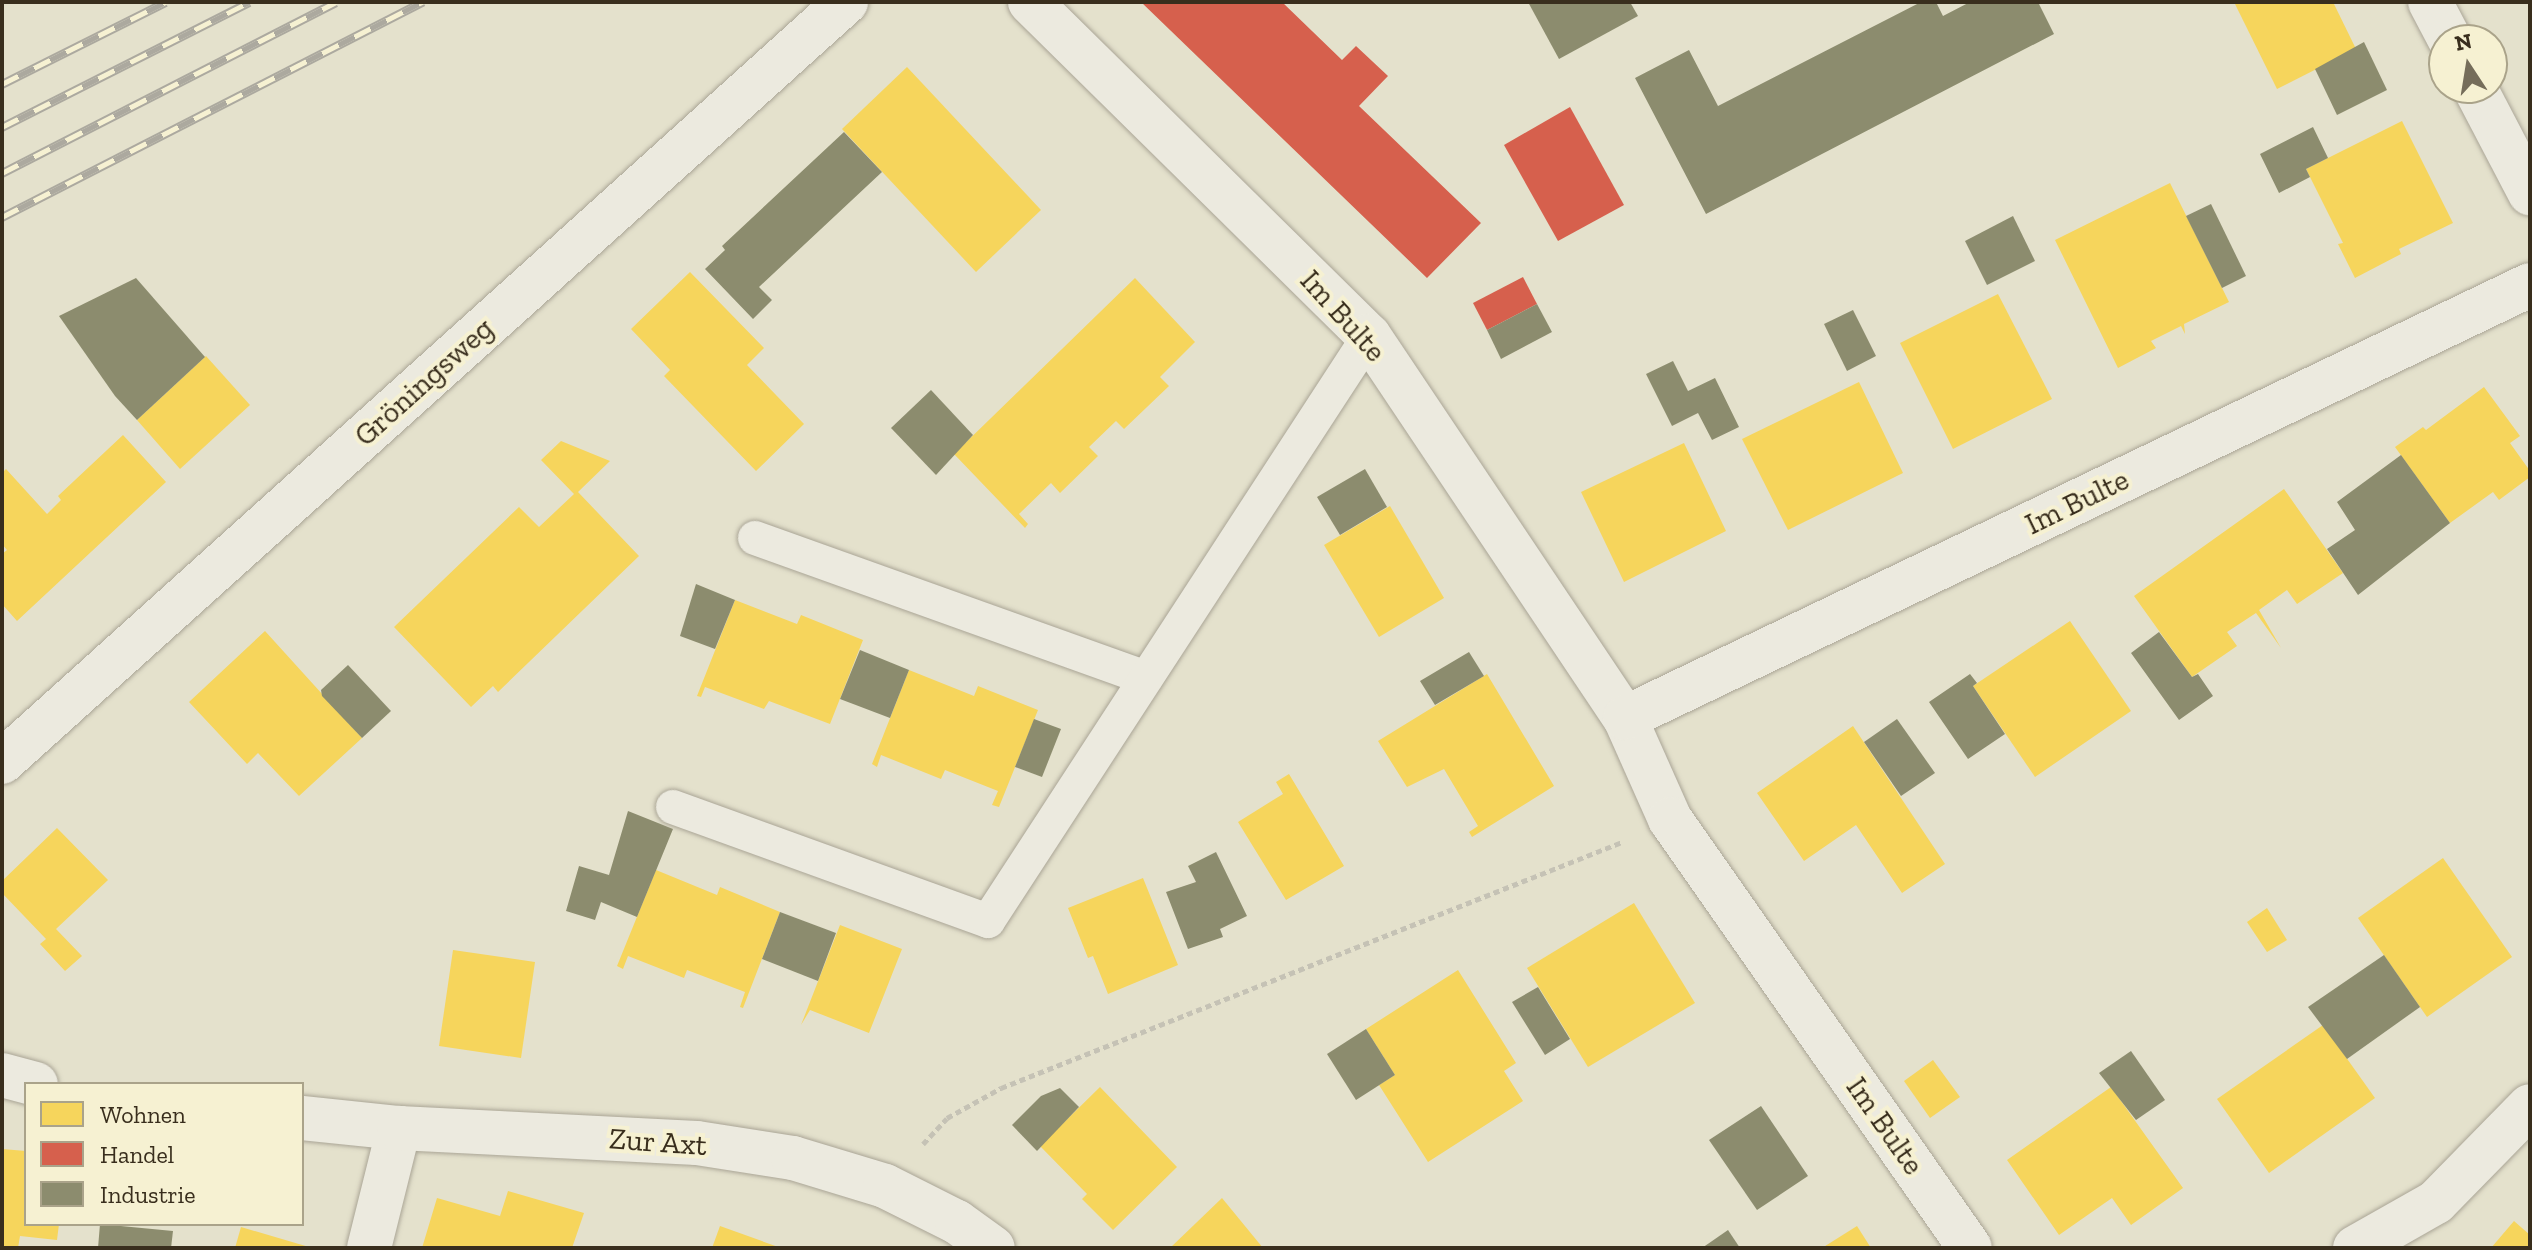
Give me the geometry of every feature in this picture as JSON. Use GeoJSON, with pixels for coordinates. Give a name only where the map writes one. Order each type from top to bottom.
{"type":"FeatureCollection","features":[{"type":"Feature","properties":{"kind":"street","name":"Gröningsweg"},"geometry":{"type":"LineString","coordinates":[[2,762],[846,2]]}},
{"type":"Feature","properties":{"kind":"street","name":"Im Bulte"},"geometry":{"type":"LineString","coordinates":[[1030,2],[1369,336],[1625,718],[1670,819],[1970,1248]]}},
{"type":"Feature","properties":{"kind":"street"},"geometry":{"type":"LineString","coordinates":[[2430,2],[2442,24]]}},
{"type":"Feature","properties":{"kind":"street"},"geometry":{"type":"LineString","coordinates":[[2483,104],[2530,193]]}},
{"type":"Feature","properties":{"kind":"street","name":"Im Bulte"},"geometry":{"type":"LineString","coordinates":[[1625,718],[2530,285]]}},
{"type":"Feature","properties":{"kind":"street"},"geometry":{"type":"LineString","coordinates":[[2,1075],[28,1082]]}},
{"type":"Feature","properties":{"kind":"street"},"geometry":{"type":"LineString","coordinates":[[2355,1248],[2436,1202],[2530,1106]]}},
{"type":"Feature","properties":{"kind":"street","name":"Zur Axt"},"geometry":{"type":"LineString","coordinates":[[304,1118],[399,1128],[697,1143],[793,1158],[885,1186],[957,1222],[993,1248]]}},
{"type":"Feature","properties":{"kind":"street"},"geometry":{"type":"LineString","coordinates":[[369,1248],[399,1128]]}},
{"type":"Feature","properties":{"kind":"lane"},"geometry":{"type":"LineString","coordinates":[[673,807],[988,921],[1369,336]]}},
{"type":"Feature","properties":{"kind":"lane"},"geometry":{"type":"LineString","coordinates":[[755,538],[1146,678]]}},
{"type":"Feature","properties":{"kind":"path"},"geometry":{"type":"LineString","coordinates":[[885,1186],[947,1118],[1001,1088],[1608,849],[1670,819]]}},
{"type":"Feature","properties":{"kind":"building: Wohnen"},"geometry":{"type":"Polygon","coordinates":[[[2234,2],[2333,2],[2356,49],[2277,89],[2234,2]]]}},
{"type":"Feature","properties":{"kind":"building: Wohnen"},"geometry":{"type":"Polygon","coordinates":[[[907,67],[1041,210],[976,272],[842,129],[907,67]]]}},
{"type":"Feature","properties":{"kind":"building: Wohnen"},"geometry":{"type":"Polygon","coordinates":[[[2402,121],[2453,223],[2399,249],[2401,254],[2355,278],[2338,244],[2343,243],[2306,169],[2402,121]]]}},
{"type":"Feature","properties":{"kind":"building: Wohnen"},"geometry":{"type":"Polygon","coordinates":[[[2170,183],[2229,302],[2184,324],[2185,334],[2181,326],[2151,341],[2156,348],[2118,368],[2055,240],[2170,183]]]}},
{"type":"Feature","properties":{"kind":"building: Wohnen"},"geometry":{"type":"Polygon","coordinates":[[[690,272],[764,348],[747,365],[804,424],[756,471],[664,376],[670,370],[631,329],[690,272]]]}},
{"type":"Feature","properties":{"kind":"building: Wohnen"},"geometry":{"type":"Polygon","coordinates":[[[1135,278],[1195,342],[1160,377],[1169,386],[1124,429],[1116,421],[1089,447],[1098,456],[1060,493],[1051,483],[1019,514],[1028,524],[1025,528],[954,454],[1135,278]]]}},
{"type":"Feature","properties":{"kind":"building: Wohnen"},"geometry":{"type":"Polygon","coordinates":[[[1998,294],[2052,399],[1953,449],[1900,343],[1998,294]]]}},
{"type":"Feature","properties":{"kind":"building: Wohnen"},"geometry":{"type":"Polygon","coordinates":[[[206,356],[250,405],[180,469],[137,420],[206,356]]]}},
{"type":"Feature","properties":{"kind":"building: Wohnen"},"geometry":{"type":"Polygon","coordinates":[[[1859,382],[1903,473],[1788,530],[1742,439],[1859,382]]]}},
{"type":"Feature","properties":{"kind":"building: Wohnen"},"geometry":{"type":"Polygon","coordinates":[[[2484,387],[2520,436],[2510,443],[2530,471],[2530,477],[2499,500],[2493,492],[2450,523],[2395,447],[2423,427],[2426,430],[2484,387]]]}},
{"type":"Feature","properties":{"kind":"building: Wohnen"},"geometry":{"type":"Polygon","coordinates":[[[123,435],[166,482],[17,621],[2,604],[2,554],[7,550],[2,544],[2,473],[6,469],[47,514],[61,500],[58,496],[123,435]]]}},
{"type":"Feature","properties":{"kind":"building: Wohnen"},"geometry":{"type":"Polygon","coordinates":[[[561,441],[610,461],[578,492],[639,556],[498,692],[493,686],[471,707],[394,627],[519,507],[539,527],[574,494],[541,460],[561,441]]]}},
{"type":"Feature","properties":{"kind":"building: Wohnen"},"geometry":{"type":"Polygon","coordinates":[[[1684,443],[1726,531],[1624,582],[1581,492],[1684,443]]]}},
{"type":"Feature","properties":{"kind":"building: Wohnen"},"geometry":{"type":"Polygon","coordinates":[[[2284,489],[2343,573],[2297,604],[2287,590],[2259,610],[2281,648],[2256,613],[2227,632],[2237,646],[2192,677],[2134,596],[2284,489]]]}},
{"type":"Feature","properties":{"kind":"building: Wohnen"},"geometry":{"type":"Polygon","coordinates":[[[1390,506],[1444,598],[1379,637],[1324,545],[1390,506]]]}},
{"type":"Feature","properties":{"kind":"building: Wohnen"},"geometry":{"type":"Polygon","coordinates":[[[735,600],[797,624],[801,615],[863,640],[830,724],[769,701],[764,709],[705,687],[701,697],[697,696],[735,600]]]}},
{"type":"Feature","properties":{"kind":"building: Wohnen"},"geometry":{"type":"Polygon","coordinates":[[[2070,621],[2131,711],[2035,777],[1973,686],[2070,621]]]}},
{"type":"Feature","properties":{"kind":"building: Wohnen"},"geometry":{"type":"Polygon","coordinates":[[[265,631],[362,738],[299,796],[258,753],[247,764],[189,702],[265,631]]]}},
{"type":"Feature","properties":{"kind":"building: Wohnen"},"geometry":{"type":"Polygon","coordinates":[[[909,670],[974,696],[978,686],[1038,710],[999,807],[992,805],[998,791],[945,770],[941,779],[881,755],[877,767],[872,764],[909,670]]]}},
{"type":"Feature","properties":{"kind":"building: Wohnen"},"geometry":{"type":"Polygon","coordinates":[[[1487,674],[1554,786],[1472,837],[1469,832],[1478,826],[1444,769],[1407,787],[1378,741],[1487,674]]]}},
{"type":"Feature","properties":{"kind":"building: Wohnen"},"geometry":{"type":"Polygon","coordinates":[[[1853,726],[1945,864],[1902,893],[1856,825],[1804,861],[1757,793],[1853,726]]]}},
{"type":"Feature","properties":{"kind":"building: Wohnen"},"geometry":{"type":"Polygon","coordinates":[[[1289,774],[1344,866],[1286,900],[1238,822],[1283,794],[1276,782],[1289,774]]]}},
{"type":"Feature","properties":{"kind":"building: Wohnen"},"geometry":{"type":"Polygon","coordinates":[[[57,828],[108,880],[56,929],[82,956],[65,971],[40,944],[46,939],[2,893],[2,881],[57,828]]]}},
{"type":"Feature","properties":{"kind":"building: Wohnen"},"geometry":{"type":"Polygon","coordinates":[[[2443,858],[2512,957],[2427,1017],[2358,918],[2443,858]]]}},
{"type":"Feature","properties":{"kind":"building: Wohnen"},"geometry":{"type":"Polygon","coordinates":[[[656,870],[717,895],[720,887],[780,912],[743,1008],[740,1007],[745,992],[687,970],[684,978],[628,956],[623,969],[617,966],[656,870]]]}},
{"type":"Feature","properties":{"kind":"building: Wohnen"},"geometry":{"type":"Polygon","coordinates":[[[1143,878],[1178,965],[1108,994],[1093,956],[1088,958],[1068,908],[1143,878]]]}},
{"type":"Feature","properties":{"kind":"building: Wohnen"},"geometry":{"type":"Polygon","coordinates":[[[1634,903],[1695,1003],[1588,1067],[1527,968],[1634,903]]]}},
{"type":"Feature","properties":{"kind":"building: Wohnen"},"geometry":{"type":"Polygon","coordinates":[[[2267,908],[2287,940],[2267,952],[2247,922],[2267,908]]]}},
{"type":"Feature","properties":{"kind":"building: Wohnen"},"geometry":{"type":"Polygon","coordinates":[[[840,925],[902,949],[869,1033],[810,1010],[801,1025],[840,925]]]}},
{"type":"Feature","properties":{"kind":"building: Wohnen"},"geometry":{"type":"Polygon","coordinates":[[[453,950],[535,962],[521,1058],[439,1046],[453,950]]]}},
{"type":"Feature","properties":{"kind":"building: Wohnen"},"geometry":{"type":"Polygon","coordinates":[[[1458,970],[1516,1063],[1504,1071],[1523,1101],[1428,1162],[1379,1085],[1395,1075],[1366,1029],[1458,970]]]}},
{"type":"Feature","properties":{"kind":"building: Wohnen"},"geometry":{"type":"Polygon","coordinates":[[[2323,1025],[2375,1098],[2269,1173],[2217,1099],[2323,1025]]]}},
{"type":"Feature","properties":{"kind":"building: Wohnen"},"geometry":{"type":"Polygon","coordinates":[[[1933,1060],[1960,1097],[1930,1118],[1904,1081],[1933,1060]]]}},
{"type":"Feature","properties":{"kind":"building: Wohnen"},"geometry":{"type":"Polygon","coordinates":[[[1100,1087],[1177,1167],[1113,1230],[1082,1199],[1087,1194],[1040,1146],[1100,1087]]]}},
{"type":"Feature","properties":{"kind":"building: Wohnen"},"geometry":{"type":"Polygon","coordinates":[[[2111,1087],[2183,1188],[2131,1225],[2112,1198],[2059,1235],[2007,1160],[2111,1087]]]}},
{"type":"Feature","properties":{"kind":"building: Wohnen"},"geometry":{"type":"Polygon","coordinates":[[[2,1149],[24,1151],[24,1226],[59,1226],[57,1240],[20,1236],[18,1248],[2,1248],[2,1149]]]}},
{"type":"Feature","properties":{"kind":"building: Wohnen"},"geometry":{"type":"Polygon","coordinates":[[[508,1191],[584,1213],[572,1248],[422,1248],[437,1198],[500,1216],[508,1191]]]}},
{"type":"Feature","properties":{"kind":"building: Wohnen"},"geometry":{"type":"Polygon","coordinates":[[[1222,1198],[1263,1248],[1170,1248],[1222,1198]]]}},
{"type":"Feature","properties":{"kind":"building: Wohnen"},"geometry":{"type":"Polygon","coordinates":[[[2514,1221],[2530,1235],[2530,1248],[2491,1248],[2514,1221]]]}},
{"type":"Feature","properties":{"kind":"building: Wohnen"},"geometry":{"type":"Polygon","coordinates":[[[720,1226],[781,1248],[712,1248],[720,1226]]]}},
{"type":"Feature","properties":{"kind":"building: Wohnen"},"geometry":{"type":"Polygon","coordinates":[[[1857,1226],[1871,1248],[1822,1248],[1857,1226]]]}},
{"type":"Feature","properties":{"kind":"building: Wohnen"},"geometry":{"type":"Polygon","coordinates":[[[241,1227],[309,1247],[309,1248],[235,1248],[241,1227]]]}},
{"type":"Feature","properties":{"kind":"building: Handel"},"geometry":{"type":"Polygon","coordinates":[[[1141,2],[1282,2],[1342,60],[1356,46],[1388,76],[1359,106],[1481,223],[1427,278],[1141,2]]]}},
{"type":"Feature","properties":{"kind":"building: Handel"},"geometry":{"type":"Polygon","coordinates":[[[1570,107],[1624,205],[1558,241],[1504,145],[1570,107]]]}},
{"type":"Feature","properties":{"kind":"building: Handel"},"geometry":{"type":"Polygon","coordinates":[[[1523,277],[1537,304],[1487,330],[1473,303],[1523,277]]]}},
{"type":"Feature","properties":{"kind":"building: Industrie"},"geometry":{"type":"Polygon","coordinates":[[[1528,2],[1630,2],[1638,16],[1559,59],[1528,2]]]}},
{"type":"Feature","properties":{"kind":"building: Industrie"},"geometry":{"type":"Polygon","coordinates":[[[1921,2],[1936,2],[1943,16],[1970,2],[2038,2],[2054,34],[1706,214],[1635,78],[1689,50],[1718,106],[1921,2]]]}},
{"type":"Feature","properties":{"kind":"building: Industrie"},"geometry":{"type":"Polygon","coordinates":[[[2364,42],[2387,90],[2337,115],[2315,69],[2364,42]]]}},
{"type":"Feature","properties":{"kind":"building: Industrie"},"geometry":{"type":"Polygon","coordinates":[[[2313,127],[2328,158],[2306,169],[2310,177],[2279,193],[2260,154],[2313,127]]]}},
{"type":"Feature","properties":{"kind":"building: Industrie"},"geometry":{"type":"Polygon","coordinates":[[[844,132],[882,172],[759,287],[772,300],[753,319],[705,269],[725,250],[722,246],[844,132]]]}},
{"type":"Feature","properties":{"kind":"building: Industrie"},"geometry":{"type":"Polygon","coordinates":[[[2211,204],[2246,276],[2222,288],[2186,216],[2211,204]]]}},
{"type":"Feature","properties":{"kind":"building: Industrie"},"geometry":{"type":"Polygon","coordinates":[[[2013,216],[2035,261],[1987,285],[1965,241],[2013,216]]]}},
{"type":"Feature","properties":{"kind":"building: Industrie"},"geometry":{"type":"Polygon","coordinates":[[[136,278],[205,357],[137,420],[115,396],[59,316],[136,278]]]}},
{"type":"Feature","properties":{"kind":"building: Industrie"},"geometry":{"type":"Polygon","coordinates":[[[1537,304],[1552,332],[1501,359],[1487,330],[1537,304]]]}},
{"type":"Feature","properties":{"kind":"building: Industrie"},"geometry":{"type":"Polygon","coordinates":[[[1853,310],[1876,356],[1847,371],[1824,324],[1853,310]]]}},
{"type":"Feature","properties":{"kind":"building: Industrie"},"geometry":{"type":"Polygon","coordinates":[[[1673,361],[1688,391],[1715,378],[1739,427],[1712,440],[1698,413],[1672,426],[1646,374],[1673,361]]]}},
{"type":"Feature","properties":{"kind":"building: Industrie"},"geometry":{"type":"Polygon","coordinates":[[[931,390],[973,435],[936,475],[891,428],[931,390]]]}},
{"type":"Feature","properties":{"kind":"building: Industrie"},"geometry":{"type":"Polygon","coordinates":[[[2401,455],[2450,523],[2358,595],[2327,549],[2355,530],[2337,502],[2401,455]]]}},
{"type":"Feature","properties":{"kind":"building: Industrie"},"geometry":{"type":"Polygon","coordinates":[[[1365,469],[1387,507],[1340,535],[1317,497],[1365,469]]]}},
{"type":"Feature","properties":{"kind":"building: Industrie"},"geometry":{"type":"Polygon","coordinates":[[[696,584],[735,600],[715,649],[680,636],[696,584]]]}},
{"type":"Feature","properties":{"kind":"building: Industrie"},"geometry":{"type":"Polygon","coordinates":[[[2159,632],[2192,677],[2198,674],[2213,696],[2179,720],[2131,653],[2159,632]]]}},
{"type":"Feature","properties":{"kind":"building: Industrie"},"geometry":{"type":"Polygon","coordinates":[[[860,650],[909,670],[890,718],[840,699],[860,650]]]}},
{"type":"Feature","properties":{"kind":"building: Industrie"},"geometry":{"type":"Polygon","coordinates":[[[1469,652],[1484,676],[1435,705],[1420,681],[1469,652]]]}},
{"type":"Feature","properties":{"kind":"building: Industrie"},"geometry":{"type":"Polygon","coordinates":[[[348,665],[391,711],[362,738],[322,696],[321,690],[348,665]]]}},
{"type":"Feature","properties":{"kind":"building: Industrie"},"geometry":{"type":"Polygon","coordinates":[[[1970,674],[1977,683],[1973,686],[2005,734],[1968,759],[1929,702],[1970,674]]]}},
{"type":"Feature","properties":{"kind":"building: Industrie"},"geometry":{"type":"Polygon","coordinates":[[[1034,719],[1061,729],[1042,777],[1015,767],[1034,719]]]}},
{"type":"Feature","properties":{"kind":"building: Industrie"},"geometry":{"type":"Polygon","coordinates":[[[1897,719],[1935,773],[1901,796],[1864,742],[1897,719]]]}},
{"type":"Feature","properties":{"kind":"building: Industrie"},"geometry":{"type":"Polygon","coordinates":[[[628,811],[673,829],[637,917],[601,902],[595,920],[566,911],[579,866],[609,875],[628,811]]]}},
{"type":"Feature","properties":{"kind":"building: Industrie"},"geometry":{"type":"Polygon","coordinates":[[[1216,852],[1247,916],[1220,929],[1223,937],[1188,949],[1166,892],[1196,882],[1188,866],[1216,852]]]}},
{"type":"Feature","properties":{"kind":"building: Industrie"},"geometry":{"type":"Polygon","coordinates":[[[780,912],[836,933],[818,981],[762,959],[780,912]]]}},
{"type":"Feature","properties":{"kind":"building: Industrie"},"geometry":{"type":"Polygon","coordinates":[[[2384,955],[2420,1007],[2347,1059],[2308,1007],[2384,955]]]}},
{"type":"Feature","properties":{"kind":"building: Industrie"},"geometry":{"type":"Polygon","coordinates":[[[1538,987],[1570,1039],[1545,1055],[1512,1002],[1538,987]]]}},
{"type":"Feature","properties":{"kind":"building: Industrie"},"geometry":{"type":"Polygon","coordinates":[[[1366,1029],[1395,1075],[1356,1100],[1327,1054],[1366,1029]]]}},
{"type":"Feature","properties":{"kind":"building: Industrie"},"geometry":{"type":"Polygon","coordinates":[[[2131,1051],[2165,1100],[2136,1120],[2099,1073],[2131,1051]]]}},
{"type":"Feature","properties":{"kind":"building: Industrie"},"geometry":{"type":"Polygon","coordinates":[[[1060,1088],[1079,1107],[1037,1151],[1012,1125],[1041,1096],[1060,1088]]]}},
{"type":"Feature","properties":{"kind":"building: Industrie"},"geometry":{"type":"Polygon","coordinates":[[[1761,1106],[1808,1176],[1757,1210],[1709,1140],[1761,1106]]]}},
{"type":"Feature","properties":{"kind":"building: Industrie"},"geometry":{"type":"Polygon","coordinates":[[[100,1226],[173,1231],[171,1248],[98,1248],[100,1226]]]}},
{"type":"Feature","properties":{"kind":"building: Industrie"},"geometry":{"type":"Polygon","coordinates":[[[1728,1230],[1740,1248],[1702,1248],[1728,1230]]]}},
{"type":"Feature","properties":{"kind":"railway"},"geometry":{"type":"LineString","coordinates":[[2,84],[166,2]]}},
{"type":"Feature","properties":{"kind":"railway"},"geometry":{"type":"LineString","coordinates":[[2,127],[249,2]]}},
{"type":"Feature","properties":{"kind":"railway"},"geometry":{"type":"LineString","coordinates":[[2,173],[336,2]]}},
{"type":"Feature","properties":{"kind":"railway"},"geometry":{"type":"LineString","coordinates":[[2,217],[423,2]]}}]}
